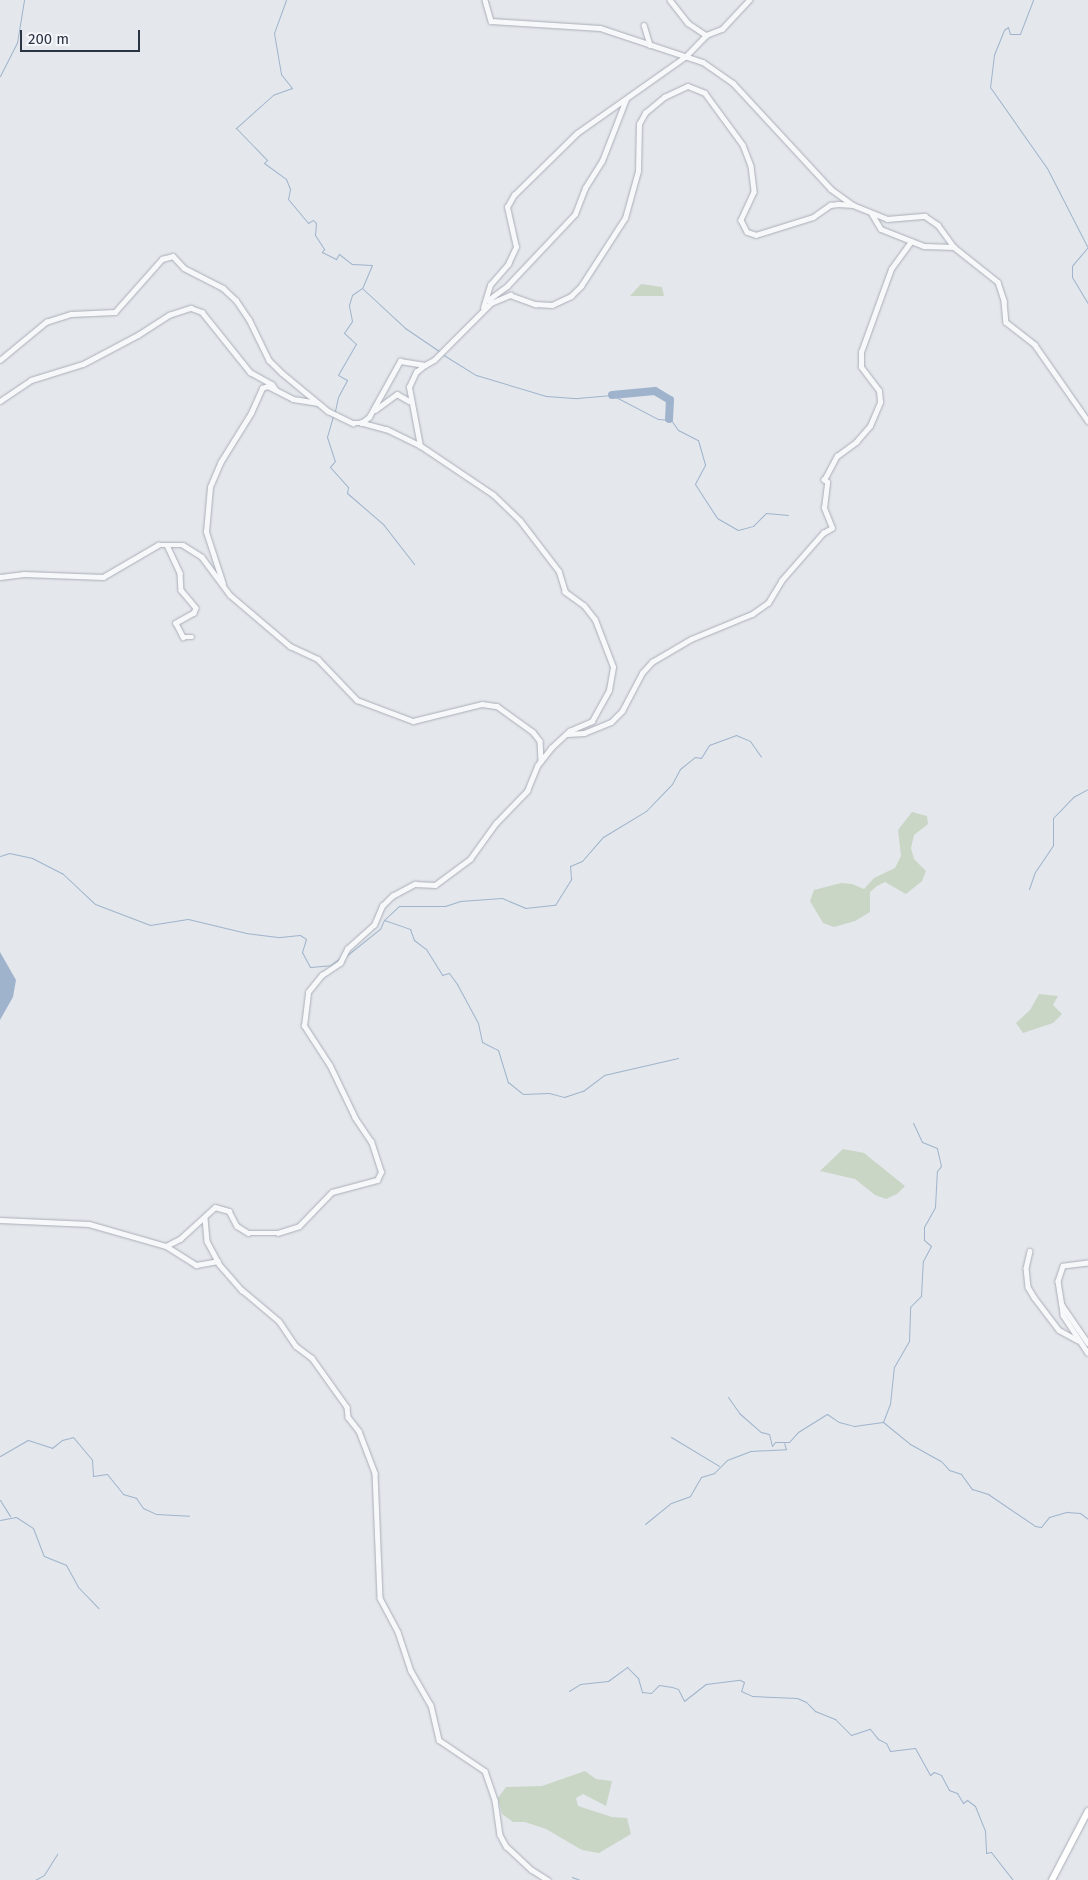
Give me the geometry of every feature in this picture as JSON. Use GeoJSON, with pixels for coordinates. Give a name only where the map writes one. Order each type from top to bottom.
{"type":"FeatureCollection","features":[{"type":"Feature","properties":{"kind":"street"},"geometry":{"type":"LineString","coordinates":[[486,0],[491,21],[600,28],[686,56],[709,66],[733,83],[831,189],[853,205],[886,219],[925,216],[938,225],[954,247],[998,282],[1004,301],[1006,322],[1035,345],[1088,421]]}},
{"type":"Feature","properties":{"kind":"street"},"geometry":{"type":"LineString","coordinates":[[670,0],[688,23],[706,36]]}},
{"type":"Feature","properties":{"kind":"street"},"geometry":{"type":"LineString","coordinates":[[488,300],[490,285],[508,264],[516,248],[508,202],[577,133],[686,56],[706,36],[722,29],[749,0]]}},
{"type":"Feature","properties":{"kind":"street"},"geometry":{"type":"LineString","coordinates":[[644,25],[650,45]]}},
{"type":"Feature","properties":{"kind":"street"},"geometry":{"type":"LineString","coordinates":[[482,309],[510,295],[535,304],[552,305],[571,296],[581,286],[625,218],[638,171],[639,124],[645,113],[678,88],[688,86],[705,93],[743,145],[751,166],[754,192],[740,220],[747,232],[756,234],[813,217],[830,205],[853,205]]}},
{"type":"Feature","properties":{"kind":"street"},"geometry":{"type":"LineString","coordinates":[[420,446],[410,402],[411,380],[425,365],[434,360],[482,309],[488,300],[507,286],[576,214],[585,188],[609,145],[627,98]]}},
{"type":"Feature","properties":{"kind":"street"},"geometry":{"type":"LineString","coordinates":[[872,214],[881,229],[924,246],[954,247]]}},
{"type":"Feature","properties":{"kind":"street"},"geometry":{"type":"LineString","coordinates":[[566,734],[584,733],[611,722],[622,711],[642,673],[652,662],[691,639],[752,614],[768,603],[781,581],[823,533],[832,528],[833,523],[824,508],[827,482],[824,480],[837,456],[856,442],[870,426],[880,402],[879,391],[862,367],[861,352],[891,269],[911,241]]}},
{"type":"Feature","properties":{"kind":"street"},"geometry":{"type":"LineString","coordinates":[[0,360],[46,322],[71,314],[115,312],[162,259],[173,256],[184,268],[223,288],[236,300],[249,319],[268,360],[318,403],[353,422],[361,422],[387,430],[420,446],[493,495],[520,521],[549,560],[562,578],[564,592],[576,600],[594,620],[613,674],[596,716],[566,734],[541,761],[527,791],[502,815],[470,859],[435,885],[415,884],[392,896],[382,906],[374,925],[347,949],[340,964],[322,975],[308,992],[304,1026],[330,1066],[355,1118],[371,1142],[380,1164],[379,1178],[358,1188],[332,1192],[299,1226],[278,1233],[256,1235],[242,1230],[224,1208],[215,1207],[204,1218],[166,1246]]}},
{"type":"Feature","properties":{"kind":"street"},"geometry":{"type":"LineString","coordinates":[[0,401],[31,380],[83,364],[138,335],[169,315],[191,308],[208,319],[250,372],[272,384],[276,390]]}},
{"type":"Feature","properties":{"kind":"street"},"geometry":{"type":"LineString","coordinates":[[372,413],[400,361],[425,365]]}},
{"type":"Feature","properties":{"kind":"street"},"geometry":{"type":"LineString","coordinates":[[223,586],[206,532],[210,487],[220,463],[251,413],[258,393],[268,386],[293,399],[318,403]]}},
{"type":"Feature","properties":{"kind":"street"},"geometry":{"type":"LineString","coordinates":[[361,422],[397,394],[410,402]]}},
{"type":"Feature","properties":{"kind":"street"},"geometry":{"type":"LineString","coordinates":[[0,577],[24,574],[103,577],[150,549],[168,545],[192,548],[223,586],[290,646],[318,659],[357,700],[412,721],[482,704],[497,706],[533,732],[540,741],[541,761]]}},
{"type":"Feature","properties":{"kind":"street"},"geometry":{"type":"LineString","coordinates":[[168,545],[180,573],[181,590],[196,608],[194,612],[176,623],[183,637],[192,637]]}},
{"type":"Feature","properties":{"kind":"street"},"geometry":{"type":"LineString","coordinates":[[204,1218],[207,1241],[218,1261],[242,1290],[279,1321],[296,1346],[312,1358],[348,1407],[348,1417],[359,1431],[375,1473],[380,1598],[398,1632],[411,1671],[431,1704],[439,1740],[485,1771],[495,1800],[500,1835],[506,1846],[532,1870],[548,1880]]}},
{"type":"Feature","properties":{"kind":"street"},"geometry":{"type":"LineString","coordinates":[[0,1220],[89,1224],[166,1246],[196,1265],[218,1261]]}},
{"type":"Feature","properties":{"kind":"street"},"geometry":{"type":"LineString","coordinates":[[1030,1251],[1026,1268],[1028,1287],[1045,1316],[1066,1336],[1077,1340]]}},
{"type":"Feature","properties":{"kind":"street"},"geometry":{"type":"LineString","coordinates":[[1088,1263],[1060,1268],[1058,1281],[1063,1315],[1077,1340],[1088,1353]]}},
{"type":"Feature","properties":{"kind":"street"},"geometry":{"type":"LineString","coordinates":[[1062,1305],[1088,1343]]}},
{"type":"Feature","properties":{"kind":"street"},"geometry":{"type":"LineString","coordinates":[[1052,1880],[1088,1811]]}},
{"type":"Feature","properties":{"kind":"green space"},"geometry":{"type":"Polygon","coordinates":[[[641,284],[662,287],[664,296],[630,296],[641,284]]]}},
{"type":"Feature","properties":{"kind":"green space"},"geometry":{"type":"Polygon","coordinates":[[[912,812],[927,816],[928,824],[914,835],[911,848],[914,859],[926,871],[922,881],[906,894],[885,882],[870,892],[870,912],[855,921],[834,927],[823,923],[810,901],[814,890],[841,883],[852,884],[864,889],[874,878],[895,868],[901,856],[898,830],[912,812]]]}},
{"type":"Feature","properties":{"kind":"green space"},"geometry":{"type":"Polygon","coordinates":[[[1039,994],[1058,996],[1053,1005],[1062,1014],[1053,1023],[1023,1033],[1016,1023],[1030,1010],[1039,994]]]}},
{"type":"Feature","properties":{"kind":"green space"},"geometry":{"type":"Polygon","coordinates":[[[843,1149],[864,1153],[905,1186],[897,1194],[886,1199],[875,1195],[855,1179],[820,1171],[843,1149]]]}},
{"type":"Feature","properties":{"kind":"green space"},"geometry":{"type":"Polygon","coordinates":[[[585,1771],[596,1779],[612,1781],[606,1806],[583,1794],[576,1798],[578,1806],[612,1817],[627,1818],[631,1834],[599,1853],[582,1850],[546,1829],[525,1822],[513,1822],[502,1814],[498,1798],[506,1787],[542,1786],[585,1771]]]}},
{"type":"Feature","properties":{"kind":"water"},"geometry":{"type":"Polygon","coordinates":[[[0,952],[16,980],[13,997],[0,1020],[0,952]]]}},
{"type":"Feature","properties":{"kind":"waterway"},"geometry":{"type":"LineString","coordinates":[[0,76],[17,43],[24,0]]}},
{"type":"Feature","properties":{"kind":"waterway"},"geometry":{"type":"LineString","coordinates":[[286,0],[274,33],[281,74],[292,88],[273,95],[236,128],[267,160],[264,163],[286,179],[290,189],[288,199],[308,223],[313,220],[316,223],[315,235],[324,249],[322,252],[336,259],[339,254],[352,264],[372,265],[362,288],[405,328],[439,351]]}},
{"type":"Feature","properties":{"kind":"waterway"},"geometry":{"type":"LineString","coordinates":[[1033,0],[1020,34],[1010,34],[1008,27],[1004,30],[994,55],[990,87],[1047,168],[1088,248]]}},
{"type":"Feature","properties":{"kind":"waterway"},"geometry":{"type":"LineString","coordinates":[[1087,248],[1072,266],[1072,277],[1088,304]]}},
{"type":"Feature","properties":{"kind":"waterway"},"geometry":{"type":"LineString","coordinates":[[335,411],[338,397],[347,380],[338,375],[356,344],[344,333],[352,321],[349,305],[352,295],[362,288]]}},
{"type":"Feature","properties":{"kind":"waterway"},"geometry":{"type":"LineString","coordinates":[[442,354],[476,375],[546,396],[577,398],[612,395],[658,419],[671,420],[678,430],[698,440],[705,465],[695,484],[717,518],[738,530],[753,526],[766,513],[788,515]]}},
{"type":"Feature","properties":{"kind":"waterway"},"geometry":{"type":"LineString","coordinates":[[612,395],[655,391],[670,400],[669,419]]}},
{"type":"Feature","properties":{"kind":"waterway"},"geometry":{"type":"LineString","coordinates":[[333,416],[327,437],[335,461],[330,467],[348,487],[347,493],[383,524],[414,564]]}},
{"type":"Feature","properties":{"kind":"waterway"},"geometry":{"type":"LineString","coordinates":[[384,920],[399,906],[445,906],[460,901],[502,898],[525,908],[555,905],[571,879],[570,866],[582,861],[603,837],[646,811],[672,784],[680,769],[695,757],[701,758],[709,745],[736,735],[750,741],[761,757]]}},
{"type":"Feature","properties":{"kind":"waterway"},"geometry":{"type":"LineString","coordinates":[[1029,889],[1035,872],[1053,845],[1053,818],[1073,797],[1088,789]]}},
{"type":"Feature","properties":{"kind":"waterway"},"geometry":{"type":"LineString","coordinates":[[0,856],[9,853],[32,858],[62,873],[95,904],[150,925],[188,919],[246,933],[280,937],[300,935],[306,939],[302,952],[310,967],[331,965],[341,957]]}},
{"type":"Feature","properties":{"kind":"waterway"},"geometry":{"type":"LineString","coordinates":[[346,956],[380,929],[384,920],[410,929],[414,940],[426,949],[442,975],[449,973],[457,984],[478,1023],[482,1042],[498,1050],[508,1082],[523,1094],[549,1093],[564,1097],[583,1091],[604,1075],[678,1058]]}},
{"type":"Feature","properties":{"kind":"waterway"},"geometry":{"type":"LineString","coordinates":[[883,1422],[890,1404],[894,1367],[909,1341],[910,1307],[921,1296],[923,1261],[931,1246],[924,1240],[924,1227],[935,1207],[937,1171],[941,1166],[937,1148],[922,1142],[913,1123]]}},
{"type":"Feature","properties":{"kind":"waterway"},"geometry":{"type":"LineString","coordinates":[[728,1397],[739,1413],[761,1432],[769,1434],[772,1446],[775,1442],[789,1442],[798,1432],[827,1414],[839,1422],[854,1426],[883,1422],[910,1444],[941,1461],[949,1470],[961,1474],[972,1489],[988,1494],[1035,1526],[1041,1527],[1049,1517],[1067,1512],[1080,1513],[1088,1519]]}},
{"type":"Feature","properties":{"kind":"waterway"},"geometry":{"type":"LineString","coordinates":[[0,1456],[28,1440],[52,1448],[62,1440],[73,1437],[92,1460],[93,1476],[107,1474],[123,1494],[136,1498],[143,1508],[156,1514],[189,1516]]}},
{"type":"Feature","properties":{"kind":"waterway"},"geometry":{"type":"LineString","coordinates":[[671,1437],[719,1466]]}},
{"type":"Feature","properties":{"kind":"waterway"},"geometry":{"type":"LineString","coordinates":[[645,1524],[671,1503],[690,1496],[701,1477],[714,1473],[727,1460],[751,1451],[786,1449],[784,1443]]}},
{"type":"Feature","properties":{"kind":"waterway"},"geometry":{"type":"LineString","coordinates":[[0,1500],[10,1516]]}},
{"type":"Feature","properties":{"kind":"waterway"},"geometry":{"type":"LineString","coordinates":[[0,1520],[16,1517],[33,1528],[44,1556],[66,1565],[79,1588],[98,1608]]}},
{"type":"Feature","properties":{"kind":"waterway"},"geometry":{"type":"LineString","coordinates":[[569,1691],[580,1684],[608,1681],[627,1667],[638,1678],[642,1692],[651,1693],[659,1685],[672,1687],[678,1689],[684,1701],[706,1684],[740,1680],[744,1682],[741,1691],[752,1696],[797,1698],[806,1702],[815,1711],[835,1719],[851,1735],[870,1729],[878,1739],[886,1743],[890,1751],[915,1748],[930,1775],[934,1772],[941,1775],[949,1790],[957,1793],[963,1803],[967,1800],[975,1806],[985,1831],[986,1853],[991,1852],[1013,1880]]}},
{"type":"Feature","properties":{"kind":"waterway"},"geometry":{"type":"LineString","coordinates":[[35,1880],[44,1875],[57,1854]]}},
{"type":"Feature","properties":{"kind":"waterway"},"geometry":{"type":"LineString","coordinates":[[572,1877],[580,1880]]}}]}
